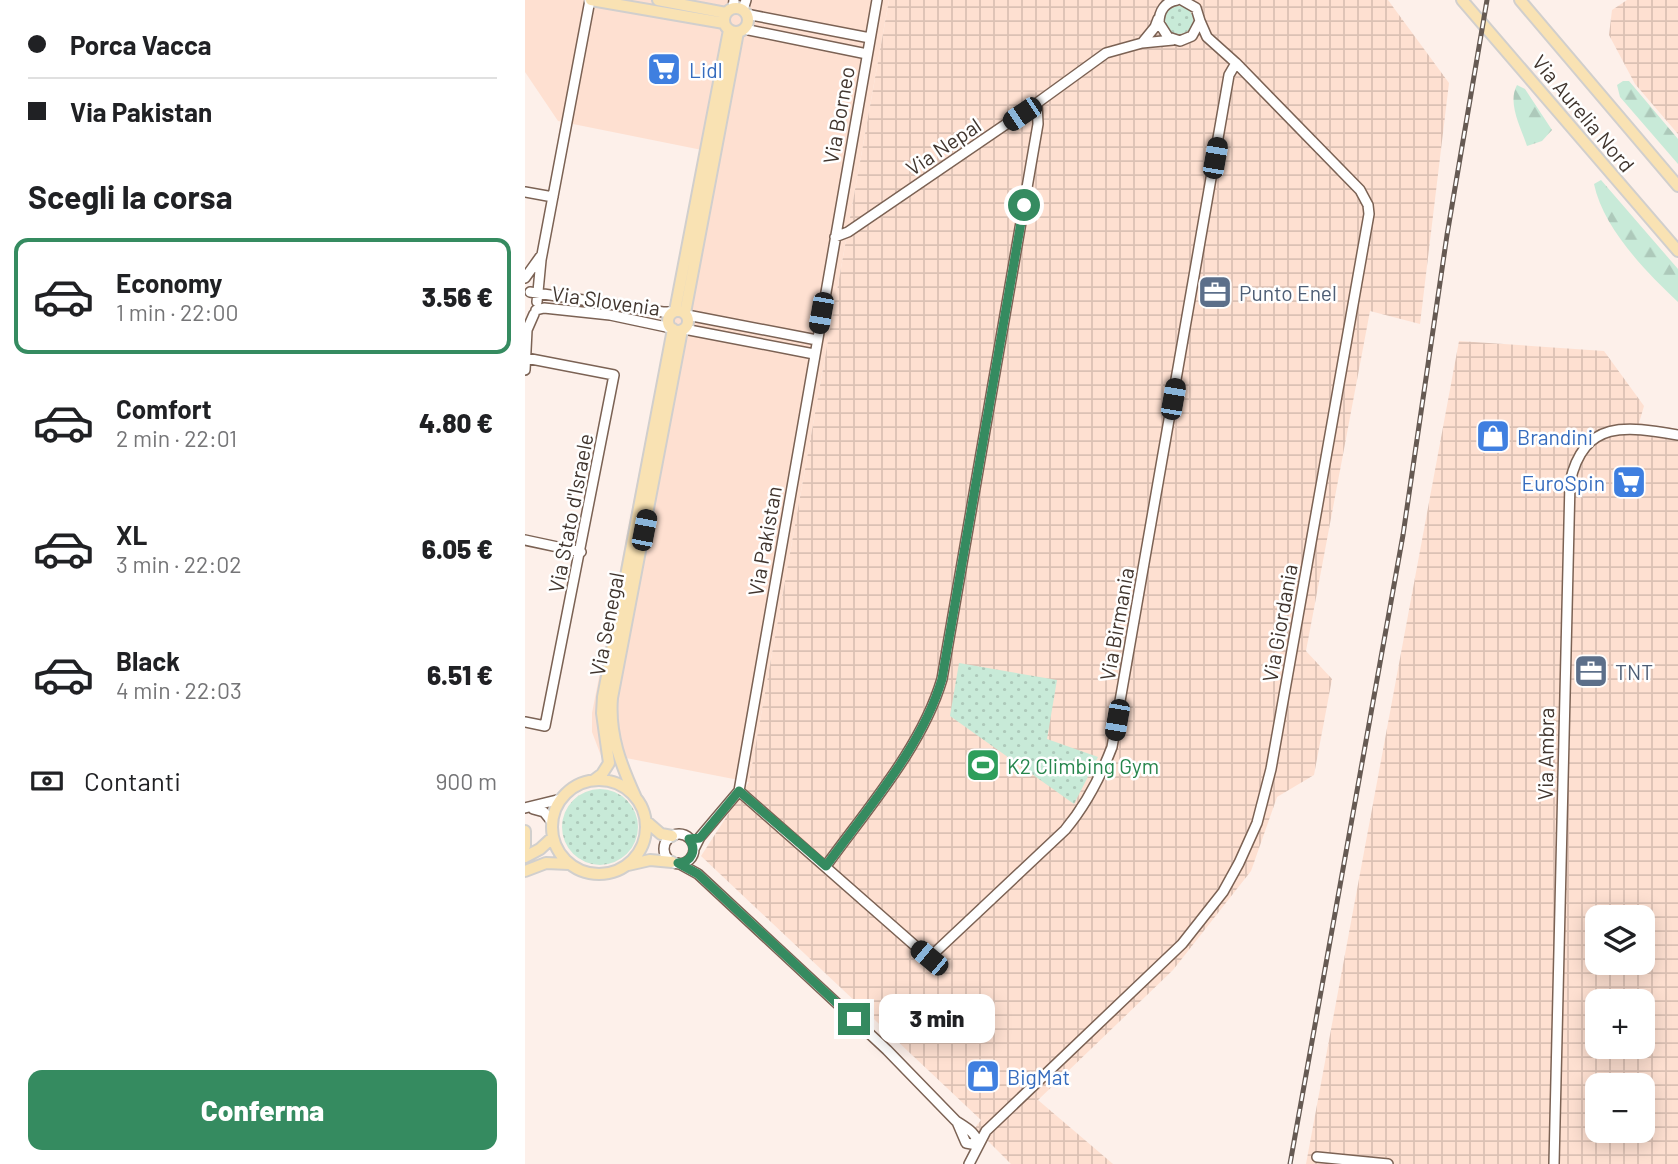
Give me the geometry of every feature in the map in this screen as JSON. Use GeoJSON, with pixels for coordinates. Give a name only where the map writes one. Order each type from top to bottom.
{"type":"FeatureCollection","features":[{"type":"Feature","properties":{"kind":"main road"},"geometry":{"type":"LineString","coordinates":[[590,0],[736,16]]}},
{"type":"Feature","properties":{"kind":"main road"},"geometry":{"type":"LineString","coordinates":[[658,0],[736,16]]}},
{"type":"Feature","properties":{"kind":"main road","name":"Via Aurelia Nord"},"geometry":{"type":"LineString","coordinates":[[1461,0],[1678,251]]}},
{"type":"Feature","properties":{"kind":"main road","name":"Via Aurelia Nord"},"geometry":{"type":"LineString","coordinates":[[1520,0],[1678,186]]}},
{"type":"Feature","properties":{"kind":"main road"},"geometry":{"type":"LineString","coordinates":[[680,313],[668,319],[677,329],[688,324],[680,313],[736,16]]}},
{"type":"Feature","properties":{"kind":"main road","name":"Via Senegal"},"geometry":{"type":"LineString","coordinates":[[594,780],[609,763],[602,713],[603,697],[677,329]]}},
{"type":"Feature","properties":{"kind":"main road","name":"Via Senegal"},"geometry":{"type":"LineString","coordinates":[[636,798],[615,747],[611,730],[612,698],[677,329]]}},
{"type":"Feature","properties":{"kind":"main road"},"geometry":{"type":"LineString","coordinates":[[628,865],[641,850],[647,831],[646,821],[636,798],[617,783],[594,780],[576,786],[561,799],[552,822],[553,837],[562,856],[570,864],[587,872],[603,874],[647,860],[675,863]]}},
{"type":"Feature","properties":{"kind":"main road"},"geometry":{"type":"LineString","coordinates":[[646,821],[661,834],[672,836]]}},
{"type":"Feature","properties":{"kind":"main road"},"geometry":{"type":"LineString","coordinates":[[525,831],[525,846]]}},
{"type":"Feature","properties":{"kind":"main road"},"geometry":{"type":"LineString","coordinates":[[525,857],[540,849],[553,837]]}},
{"type":"Feature","properties":{"kind":"main road"},"geometry":{"type":"LineString","coordinates":[[525,871],[546,863],[570,864]]}},
{"type":"Feature","properties":{"kind":"street"},"geometry":{"type":"LineString","coordinates":[[525,370],[525,340],[590,0]]}},
{"type":"Feature","properties":{"kind":"street","name":"Via Borneo"},"geometry":{"type":"LineString","coordinates":[[835,237],[877,0]]}},
{"type":"Feature","properties":{"kind":"street"},"geometry":{"type":"LineString","coordinates":[[1158,0],[1160,28],[1173,40]]}},
{"type":"Feature","properties":{"kind":"street"},"geometry":{"type":"LineString","coordinates":[[1142,43],[1155,27],[1167,4],[1176,0],[1196,4],[1200,21],[1196,32],[1187,39]]}},
{"type":"Feature","properties":{"kind":"street"},"geometry":{"type":"LineString","coordinates":[[736,16],[870,38]]}},
{"type":"Feature","properties":{"kind":"street"},"geometry":{"type":"LineString","coordinates":[[736,16],[867,54]]}},
{"type":"Feature","properties":{"kind":"street","name":"Via Giordania"},"geometry":{"type":"LineString","coordinates":[[969,1162],[986,1131],[1182,944],[1223,892],[1257,823],[1271,769],[1369,205],[1360,190],[1236,63],[1207,37],[1200,21]]}},
{"type":"Feature","properties":{"kind":"street"},"geometry":{"type":"LineString","coordinates":[[1187,39],[1214,44]]}},
{"type":"Feature","properties":{"kind":"street","name":"Via Nepal"},"geometry":{"type":"LineString","coordinates":[[835,237],[848,232],[1106,53],[1142,43],[1187,39]]}},
{"type":"Feature","properties":{"kind":"street","name":"Via Birmania"},"geometry":{"type":"LineString","coordinates":[[739,791],[929,958],[1065,830],[1081,811],[1112,747],[1229,75],[1236,63]]}},
{"type":"Feature","properties":{"kind":"street"},"geometry":{"type":"LineString","coordinates":[[826,866],[918,737],[935,705],[942,679],[1038,124],[1037,103]]}},
{"type":"Feature","properties":{"kind":"street"},"geometry":{"type":"LineString","coordinates":[[525,192],[553,197]]}},
{"type":"Feature","properties":{"kind":"street","name":"Via Pakistan"},"geometry":{"type":"LineString","coordinates":[[675,863],[687,861],[700,838],[739,791],[835,237]]}},
{"type":"Feature","properties":{"kind":"street"},"geometry":{"type":"LineString","coordinates":[[525,278],[543,252]]}},
{"type":"Feature","properties":{"kind":"street","name":"Via Slovenia"},"geometry":{"type":"LineString","coordinates":[[534,301],[680,313],[817,340]]}},
{"type":"Feature","properties":{"kind":"street","name":"Via Slovenia"},"geometry":{"type":"LineString","coordinates":[[534,301],[544,308],[610,315],[814,354]]}},
{"type":"Feature","properties":{"kind":"street","name":"Via Stato d'Israele"},"geometry":{"type":"LineString","coordinates":[[525,722],[545,726],[614,375],[526,358]]}},
{"type":"Feature","properties":{"kind":"street","name":"Via Ambra"},"geometry":{"type":"LineString","coordinates":[[1554,1164],[1570,482],[1573,467],[1581,451],[1593,439],[1603,434],[1637,429],[1678,435]]}},
{"type":"Feature","properties":{"kind":"street"},"geometry":{"type":"LineString","coordinates":[[525,540],[580,552]]}},
{"type":"Feature","properties":{"kind":"street"},"geometry":{"type":"LineString","coordinates":[[526,808],[561,799]]}},
{"type":"Feature","properties":{"kind":"street"},"geometry":{"type":"LineString","coordinates":[[526,808],[543,812],[552,822]]}},
{"type":"Feature","properties":{"kind":"street"},"geometry":{"type":"LineString","coordinates":[[700,838],[689,839],[681,834],[672,836],[664,851],[675,863],[698,874],[880,1044],[956,1121],[971,1131],[977,1139],[977,1145],[966,1143]]}},
{"type":"Feature","properties":{"kind":"street"},"geometry":{"type":"LineString","coordinates":[[689,839],[698,874]]}},
{"type":"Feature","properties":{"kind":"street"},"geometry":{"type":"LineString","coordinates":[[956,1121],[970,1150],[969,1162]]}},
{"type":"Feature","properties":{"kind":"street"},"geometry":{"type":"LineString","coordinates":[[971,1131],[986,1131]]}},
{"type":"Feature","properties":{"kind":"street"},"geometry":{"type":"LineString","coordinates":[[1317,1157],[1388,1164]]}},
{"type":"Feature","properties":{"kind":"shaded area"},"geometry":{"type":"Polygon","coordinates":[[[525,0],[889,0],[749,782],[626,758],[603,761],[592,732],[592,713],[702,150],[558,121],[525,72],[525,0]]]}},
{"type":"Feature","properties":{"kind":"shaded area"},"geometry":{"type":"Polygon","coordinates":[[[889,0],[1388,0],[1449,83],[1420,324],[1370,311],[1306,651],[1332,679],[1314,775],[1277,797],[1251,871],[1173,970],[1038,1100],[1113,1164],[1011,1164],[975,1128],[981,1120],[701,856],[749,782],[889,0]]]}},
{"type":"Feature","properties":{"kind":"shaded area"},"geometry":{"type":"Polygon","coordinates":[[[1627,0],[1678,0],[1678,134],[1635,84],[1609,35],[1612,10],[1627,0]]]}},
{"type":"Feature","properties":{"kind":"shaded area"},"geometry":{"type":"Polygon","coordinates":[[[1459,341],[1604,351],[1644,406],[1639,423],[1678,429],[1678,1164],[1306,1164],[1459,341]]]}},
{"type":"Feature","properties":{"kind":"green space"},"geometry":{"type":"Polygon","coordinates":[[[1179,6],[1189,10],[1193,20],[1189,30],[1179,34],[1169,30],[1165,20],[1169,10],[1179,6]]]}},
{"type":"Feature","properties":{"kind":"green space"},"geometry":{"type":"Polygon","coordinates":[[[1629,81],[1678,139],[1678,164],[1620,97],[1617,85],[1629,81]]]}},
{"type":"Feature","properties":{"kind":"green space"},"geometry":{"type":"Polygon","coordinates":[[[1517,85],[1525,89],[1552,130],[1542,141],[1527,146],[1514,107],[1517,85]]]}},
{"type":"Feature","properties":{"kind":"green space"},"geometry":{"type":"Polygon","coordinates":[[[1601,180],[1678,269],[1678,302],[1640,263],[1616,233],[1606,217],[1594,184],[1601,180]]]}},
{"type":"Feature","properties":{"kind":"green space"},"geometry":{"type":"Polygon","coordinates":[[[959,663],[1057,680],[1047,739],[1098,757],[1074,804],[950,716],[959,663]]]}},
{"type":"Feature","properties":{"kind":"green space"},"geometry":{"type":"Polygon","coordinates":[[[600,789],[614,792],[627,800],[635,813],[638,827],[635,841],[627,854],[614,862],[600,865],[586,862],[573,854],[565,841],[562,827],[565,813],[573,800],[586,792],[600,789]]]}},
{"type":"Feature","properties":{"kind":"railway"},"geometry":{"type":"LineString","coordinates":[[1290,1164],[1403,535],[1447,235],[1487,0]]}},
{"type":"Feature","properties":{"kind":"place","name":"Lidl"},"geometry":{"type":"Point","coordinates":[664,69]}},
{"type":"Feature","properties":{"kind":"place","name":"Punto Enel"},"geometry":{"type":"Point","coordinates":[1215,292]}},
{"type":"Feature","properties":{"kind":"place","name":"Brandini"},"geometry":{"type":"Point","coordinates":[1493,436]}},
{"type":"Feature","properties":{"kind":"place","name":"EuroSpin"},"geometry":{"type":"Point","coordinates":[1629,482]}},
{"type":"Feature","properties":{"kind":"place","name":"TNT"},"geometry":{"type":"Point","coordinates":[1591,671]}},
{"type":"Feature","properties":{"kind":"place","name":"K2 Climbing Gym"},"geometry":{"type":"Point","coordinates":[983,765]}},
{"type":"Feature","properties":{"kind":"place","name":"BigMat"},"geometry":{"type":"Point","coordinates":[983,1076]}},
{"type":"Feature","properties":{"kind":"route"},"geometry":{"type":"LineString","coordinates":[[854,1019],[698,874],[678,863],[691,858],[694,849],[689,839],[700,838],[739,791],[826,866],[918,737],[935,705],[942,679],[1024,205]]}}]}
